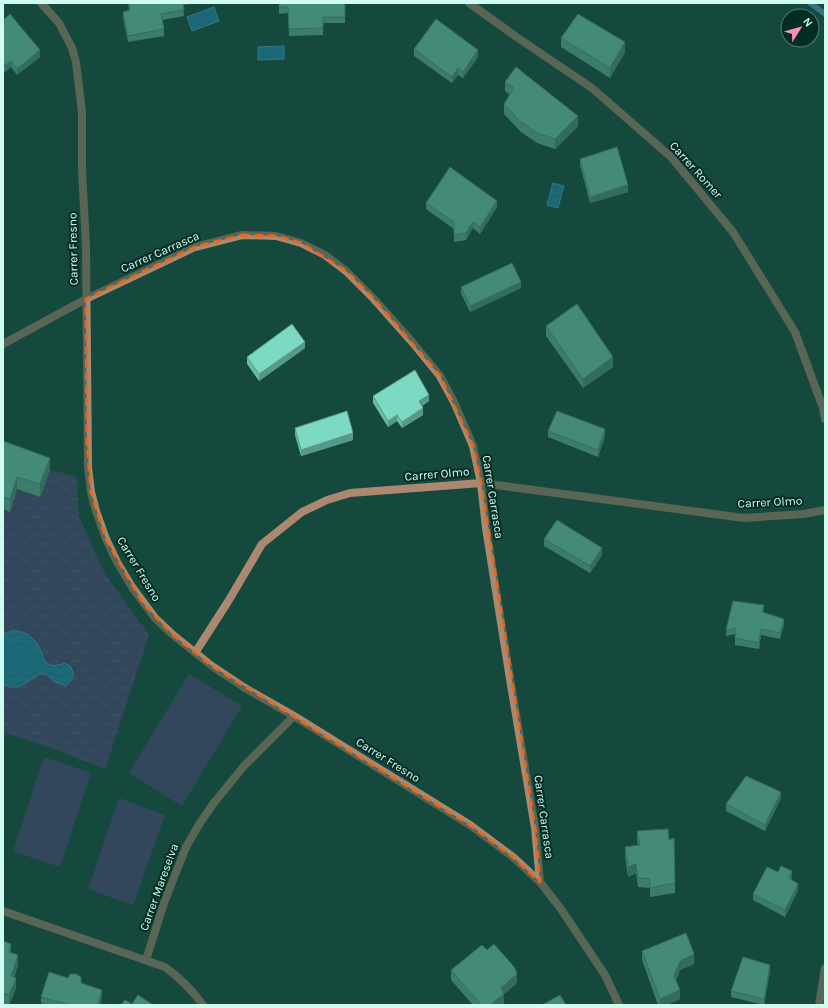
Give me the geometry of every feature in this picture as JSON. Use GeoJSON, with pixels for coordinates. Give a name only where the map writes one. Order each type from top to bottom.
{"type":"FeatureCollection","features":[{"type":"Feature","properties":{"kind":"street","name":"Carrer Fresno"},"geometry":{"type":"LineString","coordinates":[[41,3],[63,29],[72,48],[76,62],[82,112],[82,170],[86,246],[88,467],[91,492],[101,527],[117,562],[144,603],[172,634],[195,653],[245,688],[294,716],[470,825],[513,857],[540,882],[561,909],[605,975],[619,1005]]}},
{"type":"Feature","properties":{"kind":"street","name":"Carrer Romer"},"geometry":{"type":"LineString","coordinates":[[469,3],[592,88],[671,157],[733,232],[795,332],[823,408],[825,419]]}},
{"type":"Feature","properties":{"kind":"street","name":"Carrer Carrasca"},"geometry":{"type":"LineString","coordinates":[[3,344],[86,299],[195,247],[242,235],[276,236],[301,243],[325,255],[346,272],[373,298],[440,376],[454,402],[473,446],[481,483],[488,543],[510,685],[535,828],[540,882]]}},
{"type":"Feature","properties":{"kind":"street","name":"Carrer Olmo"},"geometry":{"type":"LineString","coordinates":[[195,653],[229,600],[262,544],[302,512],[327,500],[350,493],[481,483],[744,518],[803,514],[825,510]]}},
{"type":"Feature","properties":{"kind":"street","name":"Carrer Mareselva"},"geometry":{"type":"LineString","coordinates":[[146,960],[164,903],[186,847],[193,835],[213,804],[244,766],[294,716]]}},
{"type":"Feature","properties":{"kind":"street"},"geometry":{"type":"LineString","coordinates":[[3,911],[165,967],[179,977],[203,1005]]}},
{"type":"Feature","properties":{"kind":"street"},"geometry":{"type":"LineString","coordinates":[[819,1005],[825,968]]}},
{"type":"Feature","properties":{"kind":"highlighted area"},"geometry":{"type":"Polygon","coordinates":[[[242,235],[276,236],[301,243],[346,271],[373,298],[440,376],[473,446],[481,483],[535,828],[540,882],[513,857],[470,825],[212,666],[172,634],[143,603],[106,539],[91,492],[87,442],[86,299],[195,247],[242,235]]]}},
{"type":"Feature","properties":{"kind":"green space"},"geometry":{"type":"Polygon","coordinates":[[[50,470],[77,477],[79,517],[105,574],[149,635],[105,769],[54,749],[3,732],[3,509],[10,512],[17,489],[40,497],[50,470]]]}},
{"type":"Feature","properties":{"kind":"green space"},"geometry":{"type":"Polygon","coordinates":[[[189,674],[242,706],[182,806],[129,773],[189,674]]]}},
{"type":"Feature","properties":{"kind":"green space"},"geometry":{"type":"Polygon","coordinates":[[[44,757],[91,773],[60,867],[13,851],[44,757]]]}},
{"type":"Feature","properties":{"kind":"green space"},"geometry":{"type":"Polygon","coordinates":[[[119,798],[165,815],[133,905],[88,889],[119,798]]]}},
{"type":"Feature","properties":{"kind":"water"},"geometry":{"type":"Polygon","coordinates":[[[214,7],[219,21],[192,31],[187,17],[214,7]]]}},
{"type":"Feature","properties":{"kind":"water"},"geometry":{"type":"Polygon","coordinates":[[[284,46],[284,59],[258,60],[258,47],[284,46]]]}},
{"type":"Feature","properties":{"kind":"water"},"geometry":{"type":"Polygon","coordinates":[[[553,183],[564,186],[558,208],[547,205],[553,183]]]}},
{"type":"Feature","properties":{"kind":"water"},"geometry":{"type":"Polygon","coordinates":[[[13,630],[29,635],[37,644],[47,663],[57,665],[65,663],[70,666],[74,673],[71,681],[66,686],[55,682],[46,674],[40,674],[19,687],[10,687],[3,684],[3,635],[13,630]]]}},
{"type":"Feature","properties":{"kind":"building"},"geometry":{"type":"Polygon","coordinates":[[[129,3],[183,3],[184,10],[161,14],[164,29],[128,36],[123,12],[130,10],[129,3]]]}},
{"type":"Feature","properties":{"kind":"building"},"geometry":{"type":"Polygon","coordinates":[[[279,3],[345,3],[345,17],[323,17],[323,28],[289,29],[288,7],[279,7],[279,3]]]}},
{"type":"Feature","properties":{"kind":"building"},"geometry":{"type":"Polygon","coordinates":[[[10,14],[40,50],[17,69],[11,61],[5,65],[3,63],[3,20],[10,14]]]}},
{"type":"Feature","properties":{"kind":"building"},"geometry":{"type":"Polygon","coordinates":[[[578,14],[625,42],[610,68],[561,38],[578,14]]]}},
{"type":"Feature","properties":{"kind":"building"},"geometry":{"type":"Polygon","coordinates":[[[436,19],[478,50],[463,72],[458,68],[452,77],[414,49],[436,19]]]}},
{"type":"Feature","properties":{"kind":"building"},"geometry":{"type":"Polygon","coordinates":[[[516,67],[578,116],[555,139],[537,133],[521,122],[504,104],[514,88],[505,82],[516,67]]]}},
{"type":"Feature","properties":{"kind":"building"},"geometry":{"type":"Polygon","coordinates":[[[617,147],[628,185],[590,197],[580,159],[617,147]]]}},
{"type":"Feature","properties":{"kind":"building"},"geometry":{"type":"Polygon","coordinates":[[[450,167],[497,201],[480,227],[473,222],[466,233],[454,235],[454,222],[426,203],[450,167]]]}},
{"type":"Feature","properties":{"kind":"building"},"geometry":{"type":"Polygon","coordinates":[[[512,263],[521,282],[470,306],[461,287],[512,263]]]}},
{"type":"Feature","properties":{"kind":"building"},"geometry":{"type":"Polygon","coordinates":[[[577,304],[613,357],[583,379],[546,326],[577,304]]]}},
{"type":"Feature","properties":{"kind":"building"},"geometry":{"type":"Polygon","coordinates":[[[292,324],[305,342],[259,374],[247,357],[292,324]]]}},
{"type":"Feature","properties":{"kind":"building"},"geometry":{"type":"Polygon","coordinates":[[[415,370],[429,395],[419,401],[423,408],[402,422],[397,415],[388,421],[373,396],[415,370]]]}},
{"type":"Feature","properties":{"kind":"building"},"geometry":{"type":"Polygon","coordinates":[[[347,411],[353,433],[301,450],[295,428],[347,411]]]}},
{"type":"Feature","properties":{"kind":"building"},"geometry":{"type":"Polygon","coordinates":[[[557,411],[605,429],[598,450],[548,431],[557,411]]]}},
{"type":"Feature","properties":{"kind":"building"},"geometry":{"type":"Polygon","coordinates":[[[3,441],[50,458],[40,484],[17,477],[10,499],[3,497],[3,441]]]}},
{"type":"Feature","properties":{"kind":"building"},"geometry":{"type":"Polygon","coordinates":[[[557,520],[602,548],[590,566],[544,539],[557,520]]]}},
{"type":"Feature","properties":{"kind":"building"},"geometry":{"type":"Polygon","coordinates":[[[733,601],[764,605],[762,612],[784,619],[780,633],[761,629],[759,643],[735,638],[736,628],[726,630],[733,601]]]}},
{"type":"Feature","properties":{"kind":"building"},"geometry":{"type":"Polygon","coordinates":[[[746,776],[781,792],[765,825],[726,804],[746,776]]]}},
{"type":"Feature","properties":{"kind":"building"},"geometry":{"type":"Polygon","coordinates":[[[668,829],[669,840],[674,838],[675,883],[650,888],[650,879],[638,878],[636,864],[628,867],[625,847],[640,845],[637,831],[668,829]]]}},
{"type":"Feature","properties":{"kind":"building"},"geometry":{"type":"Polygon","coordinates":[[[781,866],[792,871],[789,878],[798,884],[785,910],[753,894],[767,867],[778,872],[781,866]]]}},
{"type":"Feature","properties":{"kind":"building"},"geometry":{"type":"Polygon","coordinates":[[[686,933],[694,954],[680,961],[674,976],[680,990],[660,999],[642,951],[686,933]]]}},
{"type":"Feature","properties":{"kind":"building"},"geometry":{"type":"Polygon","coordinates":[[[3,941],[11,944],[9,952],[18,955],[11,976],[16,978],[9,995],[3,993],[3,941]]]}},
{"type":"Feature","properties":{"kind":"building"},"geometry":{"type":"Polygon","coordinates":[[[494,944],[515,968],[517,974],[501,988],[504,994],[490,1005],[481,1005],[451,970],[482,945],[487,950],[494,944]]]}},
{"type":"Feature","properties":{"kind":"building"},"geometry":{"type":"Polygon","coordinates":[[[743,957],[770,965],[764,999],[731,991],[743,957]]]}},
{"type":"Feature","properties":{"kind":"building"},"geometry":{"type":"Polygon","coordinates":[[[49,972],[68,978],[70,974],[76,974],[81,977],[81,983],[102,990],[98,1005],[70,1005],[41,997],[49,972]]]}},
{"type":"Feature","properties":{"kind":"building"},"geometry":{"type":"Polygon","coordinates":[[[138,995],[153,1005],[121,1005],[125,1000],[132,1004],[138,995]]]}},
{"type":"Feature","properties":{"kind":"building"},"geometry":{"type":"Polygon","coordinates":[[[560,995],[566,1005],[542,1005],[560,995]]]}},
{"type":"Feature","properties":{"kind":"waterway"},"geometry":{"type":"LineString","coordinates":[[810,3],[825,14]]}}]}
